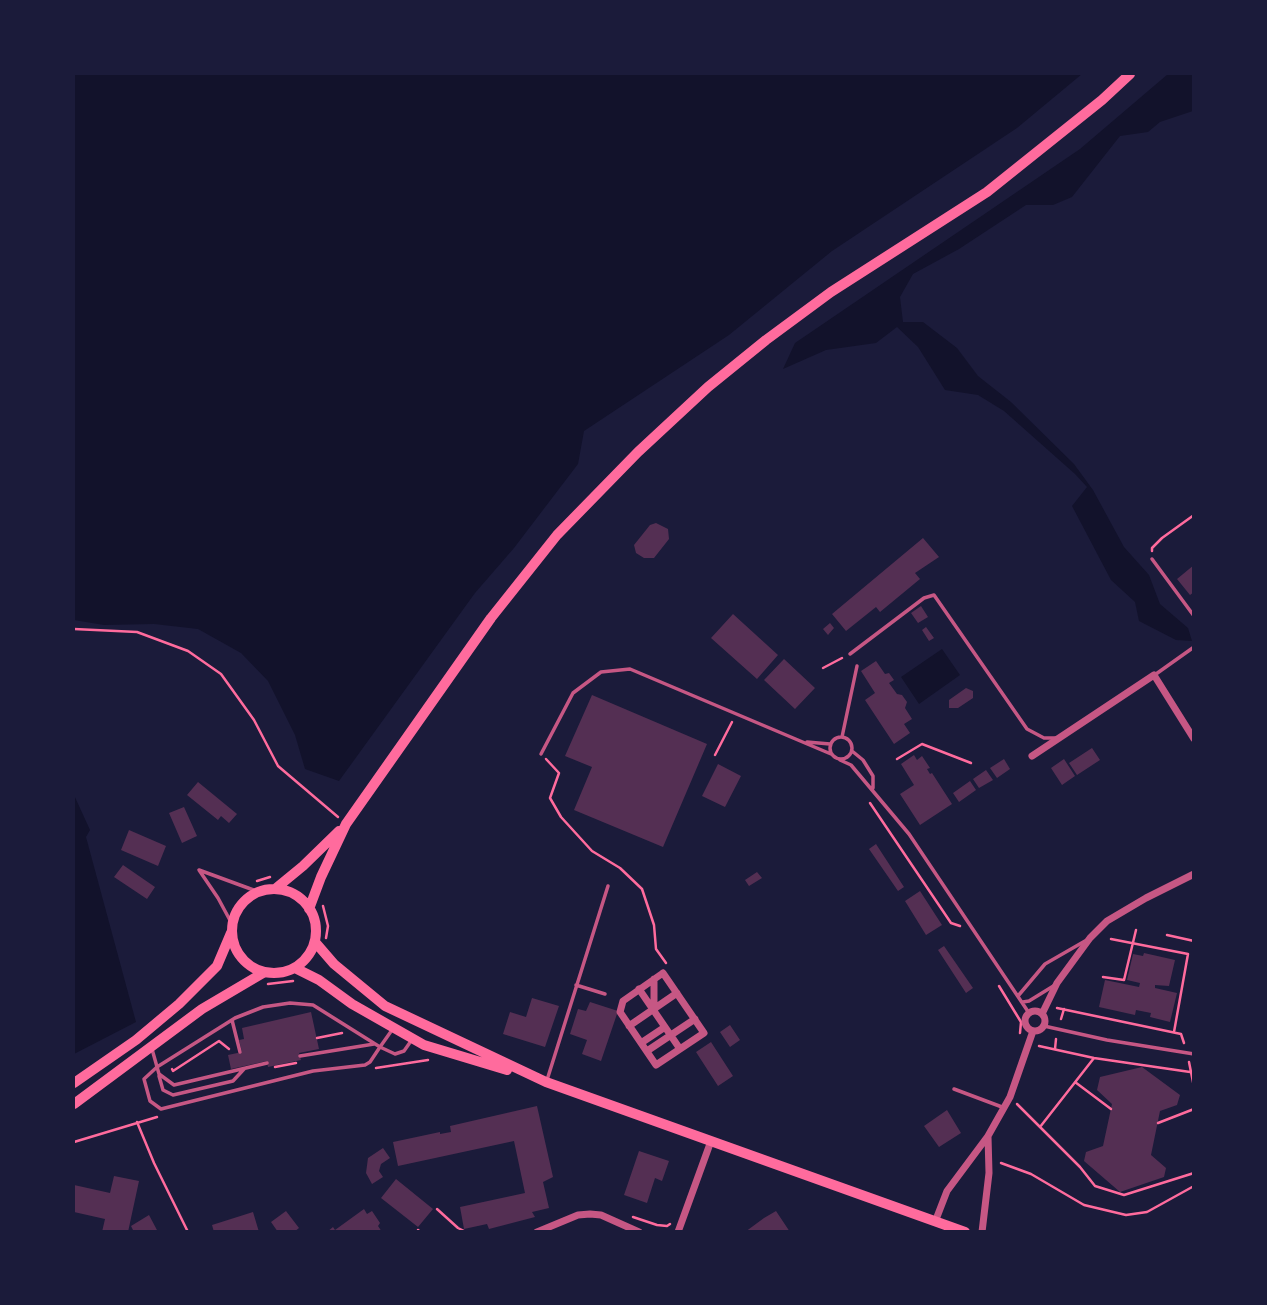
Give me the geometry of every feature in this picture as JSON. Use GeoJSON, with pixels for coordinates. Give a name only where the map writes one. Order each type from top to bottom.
{"type":"FeatureCollection","features":[{"type":"Feature","properties":{"kind":"main road"},"geometry":{"type":"LineString","coordinates":[[275,889],[303,866],[342,818],[491,618],[557,536],[673,418],[766,340],[831,292],[987,192],[1102,100],[1130,74]]}},
{"type":"Feature","properties":{"kind":"main road"},"geometry":{"type":"LineString","coordinates":[[309,909],[342,818]]}},
{"type":"Feature","properties":{"kind":"main road"},"geometry":{"type":"LineString","coordinates":[[74,1083],[136,1040],[179,1004],[217,966],[241,904],[259,892],[275,889],[300,898],[309,909],[314,919],[315,942],[304,961],[295,968],[264,978],[202,1009],[74,1104]]}},
{"type":"Feature","properties":{"kind":"main road"},"geometry":{"type":"LineString","coordinates":[[231,929],[235,951],[264,978]]}},
{"type":"Feature","properties":{"kind":"main road"},"geometry":{"type":"LineString","coordinates":[[315,942],[334,964],[384,1006],[546,1082]]}},
{"type":"Feature","properties":{"kind":"main road"},"geometry":{"type":"LineString","coordinates":[[295,968],[424,1045],[546,1082],[965,1231]]}},
{"type":"Feature","properties":{"kind":"street"},"geometry":{"type":"LineString","coordinates":[[1032,756],[1154,675],[1194,739]]}},
{"type":"Feature","properties":{"kind":"street"},"geometry":{"type":"LineString","coordinates":[[1042,1014],[1057,984],[1090,938],[1107,921],[1194,874]]}},
{"type":"Feature","properties":{"kind":"street"},"geometry":{"type":"LineString","coordinates":[[663,973],[704,1032],[656,1065],[620,1012],[622,1001],[639,989],[663,973]]}},
{"type":"Feature","properties":{"kind":"street"},"geometry":{"type":"LineString","coordinates":[[654,979],[654,1009]]}},
{"type":"Feature","properties":{"kind":"street"},"geometry":{"type":"LineString","coordinates":[[639,989],[680,1049]]}},
{"type":"Feature","properties":{"kind":"street"},"geometry":{"type":"LineString","coordinates":[[629,1026],[677,993]]}},
{"type":"Feature","properties":{"kind":"street"},"geometry":{"type":"LineString","coordinates":[[1036,1011],[1042,1014],[1044,1026],[1039,1030],[1033,1031],[1025,1025],[1025,1018],[1029,1013],[1036,1011]]}},
{"type":"Feature","properties":{"kind":"street"},"geometry":{"type":"LineString","coordinates":[[647,1051],[695,1019]]}},
{"type":"Feature","properties":{"kind":"street"},"geometry":{"type":"LineString","coordinates":[[641,1043],[665,1027]]}},
{"type":"Feature","properties":{"kind":"street"},"geometry":{"type":"LineString","coordinates":[[935,1222],[947,1191],[988,1136],[1010,1097],[1033,1031]]}},
{"type":"Feature","properties":{"kind":"street"},"geometry":{"type":"LineString","coordinates":[[982,1231],[989,1173],[988,1136]]}},
{"type":"Feature","properties":{"kind":"street"},"geometry":{"type":"LineString","coordinates":[[678,1231],[711,1141]]}},
{"type":"Feature","properties":{"kind":"street"},"geometry":{"type":"LineString","coordinates":[[537,1231],[571,1217],[590,1214],[601,1215],[639,1231]]}},
{"type":"Feature","properties":{"kind":"lane"},"geometry":{"type":"LineString","coordinates":[[1152,559],[1194,616]]}},
{"type":"Feature","properties":{"kind":"lane"},"geometry":{"type":"LineString","coordinates":[[850,654],[924,598],[934,595],[1027,729],[1044,738],[1059,738]]}},
{"type":"Feature","properties":{"kind":"lane"},"geometry":{"type":"LineString","coordinates":[[1154,675],[1194,647]]}},
{"type":"Feature","properties":{"kind":"lane"},"geometry":{"type":"LineString","coordinates":[[842,737],[857,666]]}},
{"type":"Feature","properties":{"kind":"lane"},"geometry":{"type":"LineString","coordinates":[[541,754],[573,693],[601,672],[630,669],[831,754],[851,765],[909,834],[1029,1013]]}},
{"type":"Feature","properties":{"kind":"lane"},"geometry":{"type":"LineString","coordinates":[[804,742],[830,744],[842,737],[849,740],[852,751],[863,760],[873,776],[873,790]]}},
{"type":"Feature","properties":{"kind":"lane"},"geometry":{"type":"LineString","coordinates":[[830,744],[831,754]]}},
{"type":"Feature","properties":{"kind":"lane"},"geometry":{"type":"LineString","coordinates":[[840,760],[852,751]]}},
{"type":"Feature","properties":{"kind":"lane"},"geometry":{"type":"LineString","coordinates":[[231,929],[218,898],[199,870],[259,892]]}},
{"type":"Feature","properties":{"kind":"lane"},"geometry":{"type":"LineString","coordinates":[[546,1082],[608,886]]}},
{"type":"Feature","properties":{"kind":"lane"},"geometry":{"type":"LineString","coordinates":[[1018,996],[1045,964],[1090,938]]}},
{"type":"Feature","properties":{"kind":"lane"},"geometry":{"type":"LineString","coordinates":[[1023,1002],[1030,1001],[1057,984]]}},
{"type":"Feature","properties":{"kind":"lane"},"geometry":{"type":"LineString","coordinates":[[576,985],[606,994]]}},
{"type":"Feature","properties":{"kind":"lane"},"geometry":{"type":"LineString","coordinates":[[393,1028],[378,1045],[370,1062],[365,1065],[313,1071],[161,1108],[150,1101],[144,1079],[156,1067],[232,1019],[262,1007],[290,1003],[313,1005],[378,1045],[396,1054],[404,1051],[413,1039]]}},
{"type":"Feature","properties":{"kind":"lane"},"geometry":{"type":"LineString","coordinates":[[232,1019],[240,1052]]}},
{"type":"Feature","properties":{"kind":"lane"},"geometry":{"type":"LineString","coordinates":[[1044,1026],[1107,1040],[1194,1054]]}},
{"type":"Feature","properties":{"kind":"lane"},"geometry":{"type":"LineString","coordinates":[[300,1056],[378,1045]]}},
{"type":"Feature","properties":{"kind":"lane"},"geometry":{"type":"LineString","coordinates":[[151,1047],[163,1090],[173,1095],[233,1081],[244,1068]]}},
{"type":"Feature","properties":{"kind":"lane"},"geometry":{"type":"LineString","coordinates":[[159,1074],[174,1085],[267,1063]]}},
{"type":"Feature","properties":{"kind":"lane"},"geometry":{"type":"LineString","coordinates":[[954,1089],[1004,1108]]}},
{"type":"Feature","properties":{"kind":"path"},"geometry":{"type":"LineString","coordinates":[[1152,559],[1152,548],[1194,515]]}},
{"type":"Feature","properties":{"kind":"path"},"geometry":{"type":"LineString","coordinates":[[74,629],[137,632],[187,651],[221,674],[254,720],[278,766],[342,818]]}},
{"type":"Feature","properties":{"kind":"path"},"geometry":{"type":"LineString","coordinates":[[823,668],[850,654]]}},
{"type":"Feature","properties":{"kind":"path"},"geometry":{"type":"LineString","coordinates":[[715,755],[731,723],[736,722]]}},
{"type":"Feature","properties":{"kind":"path"},"geometry":{"type":"LineString","coordinates":[[897,759],[922,744],[971,763]]}},
{"type":"Feature","properties":{"kind":"path"},"geometry":{"type":"LineString","coordinates":[[541,754],[559,773],[550,798],[561,817],[592,851],[620,868],[642,889],[654,925],[656,949],[669,969]]}},
{"type":"Feature","properties":{"kind":"path"},"geometry":{"type":"LineString","coordinates":[[864,793],[951,923],[962,926]]}},
{"type":"Feature","properties":{"kind":"path"},"geometry":{"type":"LineString","coordinates":[[249,881],[280,874]]}},
{"type":"Feature","properties":{"kind":"path"},"geometry":{"type":"LineString","coordinates":[[322,897],[328,926],[327,947]]}},
{"type":"Feature","properties":{"kind":"path"},"geometry":{"type":"LineString","coordinates":[[1103,977],[1124,980],[1136,930]]}},
{"type":"Feature","properties":{"kind":"path"},"geometry":{"type":"LineString","coordinates":[[1167,935],[1194,941]]}},
{"type":"Feature","properties":{"kind":"path"},"geometry":{"type":"LineString","coordinates":[[1111,939],[1188,954],[1174,1032]]}},
{"type":"Feature","properties":{"kind":"path"},"geometry":{"type":"LineString","coordinates":[[1186,965],[1192,966]]}},
{"type":"Feature","properties":{"kind":"path"},"geometry":{"type":"LineString","coordinates":[[264,978],[298,981]]}},
{"type":"Feature","properties":{"kind":"path"},"geometry":{"type":"LineString","coordinates":[[999,986],[1021,1022],[1020,1035]]}},
{"type":"Feature","properties":{"kind":"path"},"geometry":{"type":"LineString","coordinates":[[1046,1006],[1181,1034],[1185,1046]]}},
{"type":"Feature","properties":{"kind":"path"},"geometry":{"type":"LineString","coordinates":[[1061,1019],[1064,1009]]}},
{"type":"Feature","properties":{"kind":"path"},"geometry":{"type":"LineString","coordinates":[[317,1038],[349,1032]]}},
{"type":"Feature","properties":{"kind":"path"},"geometry":{"type":"LineString","coordinates":[[1055,1049],[1056,1039]]}},
{"type":"Feature","properties":{"kind":"path"},"geometry":{"type":"LineString","coordinates":[[170,1066],[173,1071],[219,1041],[229,1048],[231,1054]]}},
{"type":"Feature","properties":{"kind":"path"},"geometry":{"type":"LineString","coordinates":[[1035,1054],[1038,1046],[1094,1058],[1191,1072]]}},
{"type":"Feature","properties":{"kind":"path"},"geometry":{"type":"LineString","coordinates":[[1040,1127],[1094,1058]]}},
{"type":"Feature","properties":{"kind":"path"},"geometry":{"type":"LineString","coordinates":[[1189,1062],[1194,1087]]}},
{"type":"Feature","properties":{"kind":"path"},"geometry":{"type":"LineString","coordinates":[[1075,1082],[1111,1109]]}},
{"type":"Feature","properties":{"kind":"path"},"geometry":{"type":"LineString","coordinates":[[1010,1097],[1080,1167],[1095,1186],[1125,1195],[1194,1173]]}},
{"type":"Feature","properties":{"kind":"path"},"geometry":{"type":"LineString","coordinates":[[1014,1113],[1019,1098]]}},
{"type":"Feature","properties":{"kind":"path"},"geometry":{"type":"LineString","coordinates":[[1158,1123],[1194,1109]]}},
{"type":"Feature","properties":{"kind":"path"},"geometry":{"type":"LineString","coordinates":[[74,1142],[137,1122],[188,1231]]}},
{"type":"Feature","properties":{"kind":"path"},"geometry":{"type":"LineString","coordinates":[[1001,1163],[1031,1174],[1084,1205],[1126,1215],[1147,1212],[1194,1186]]}},
{"type":"Feature","properties":{"kind":"path"},"geometry":{"type":"LineString","coordinates":[[437,1209],[458,1228],[466,1231]]}},
{"type":"Feature","properties":{"kind":"path"},"geometry":{"type":"LineString","coordinates":[[631,1216],[657,1225],[667,1226],[674,1221]]}},
{"type":"Feature","properties":{"kind":"shaded area"},"geometry":{"type":"Polygon","coordinates":[[[74,74],[1082,74],[1017,128],[832,251],[729,335],[584,431],[578,464],[514,548],[475,593],[339,781],[305,769],[295,735],[268,681],[241,653],[198,629],[154,624],[104,625],[74,620],[74,74]]]}},
{"type":"Feature","properties":{"kind":"shaded area"},"geometry":{"type":"Polygon","coordinates":[[[1168,74],[1193,74],[1193,111],[1160,122],[1148,132],[1120,136],[1072,197],[1053,205],[1026,205],[959,249],[913,274],[900,297],[903,322],[923,322],[957,348],[978,376],[1011,402],[1074,464],[1093,490],[1124,547],[1149,575],[1160,604],[1188,628],[1192,641],[1176,640],[1139,621],[1135,602],[1111,580],[1072,506],[1087,487],[1075,474],[1004,411],[978,395],[945,390],[918,347],[897,327],[876,343],[826,350],[783,369],[795,343],[1080,149],[1168,74]]]}},
{"type":"Feature","properties":{"kind":"shaded area"},"geometry":{"type":"Polygon","coordinates":[[[942,649],[960,675],[919,704],[901,677],[942,649]]]}},
{"type":"Feature","properties":{"kind":"shaded area"},"geometry":{"type":"Polygon","coordinates":[[[74,795],[90,830],[86,837],[136,1022],[74,1054],[74,795]]]}},
{"type":"Feature","properties":{"kind":"building"},"geometry":{"type":"Polygon","coordinates":[[[656,523],[668,529],[669,539],[654,558],[644,558],[636,553],[634,545],[650,525],[656,523]]]}},
{"type":"Feature","properties":{"kind":"building"},"geometry":{"type":"Polygon","coordinates":[[[923,538],[939,557],[915,573],[920,579],[880,612],[876,607],[846,631],[832,614],[923,538]]]}},
{"type":"Feature","properties":{"kind":"building"},"geometry":{"type":"Polygon","coordinates":[[[1194,565],[1194,592],[1190,595],[1177,579],[1194,565]]]}},
{"type":"Feature","properties":{"kind":"building"},"geometry":{"type":"Polygon","coordinates":[[[921,606],[928,617],[918,623],[911,613],[921,606]]]}},
{"type":"Feature","properties":{"kind":"building"},"geometry":{"type":"Polygon","coordinates":[[[733,614],[778,655],[757,679],[711,638],[733,614]]]}},
{"type":"Feature","properties":{"kind":"building"},"geometry":{"type":"Polygon","coordinates":[[[830,623],[834,628],[828,635],[823,629],[830,623]]]}},
{"type":"Feature","properties":{"kind":"building"},"geometry":{"type":"Polygon","coordinates":[[[926,627],[934,638],[929,641],[922,630],[926,627]]]}},
{"type":"Feature","properties":{"kind":"building"},"geometry":{"type":"Polygon","coordinates":[[[784,659],[815,688],[795,709],[764,680],[784,659]]]}},
{"type":"Feature","properties":{"kind":"building"},"geometry":{"type":"Polygon","coordinates":[[[876,661],[885,674],[889,673],[894,680],[889,683],[907,702],[905,708],[912,719],[904,724],[910,733],[894,744],[865,700],[875,693],[861,671],[876,661]]]}},
{"type":"Feature","properties":{"kind":"building"},"geometry":{"type":"Polygon","coordinates":[[[966,688],[973,691],[973,698],[958,708],[949,708],[949,700],[966,688]]]}},
{"type":"Feature","properties":{"kind":"building"},"geometry":{"type":"Polygon","coordinates":[[[592,695],[707,744],[663,847],[574,810],[592,767],[565,756],[592,695]]]}},
{"type":"Feature","properties":{"kind":"building"},"geometry":{"type":"Polygon","coordinates":[[[1092,748],[1100,760],[1077,775],[1069,763],[1092,748]]]}},
{"type":"Feature","properties":{"kind":"building"},"geometry":{"type":"Polygon","coordinates":[[[914,755],[917,760],[922,756],[930,768],[927,769],[930,774],[932,773],[952,804],[920,825],[900,794],[914,785],[901,764],[914,755]]]}},
{"type":"Feature","properties":{"kind":"building"},"geometry":{"type":"Polygon","coordinates":[[[1004,759],[1010,769],[997,778],[990,768],[1004,759]]]}},
{"type":"Feature","properties":{"kind":"building"},"geometry":{"type":"Polygon","coordinates":[[[1064,759],[1075,776],[1062,785],[1051,768],[1064,759]]]}},
{"type":"Feature","properties":{"kind":"building"},"geometry":{"type":"Polygon","coordinates":[[[718,764],[741,776],[725,807],[702,796],[718,764]]]}},
{"type":"Feature","properties":{"kind":"building"},"geometry":{"type":"Polygon","coordinates":[[[986,770],[993,780],[979,788],[973,779],[986,770]]]}},
{"type":"Feature","properties":{"kind":"building"},"geometry":{"type":"Polygon","coordinates":[[[970,781],[976,790],[959,802],[953,793],[970,781]]]}},
{"type":"Feature","properties":{"kind":"building"},"geometry":{"type":"Polygon","coordinates":[[[198,782],[237,814],[229,823],[221,816],[218,820],[187,795],[198,782]]]}},
{"type":"Feature","properties":{"kind":"building"},"geometry":{"type":"Polygon","coordinates":[[[184,807],[197,836],[182,843],[169,813],[184,807]]]}},
{"type":"Feature","properties":{"kind":"building"},"geometry":{"type":"Polygon","coordinates":[[[129,830],[166,846],[158,866],[121,850],[129,830]]]}},
{"type":"Feature","properties":{"kind":"building"},"geometry":{"type":"Polygon","coordinates":[[[876,844],[904,887],[898,891],[869,849],[876,844]]]}},
{"type":"Feature","properties":{"kind":"building"},"geometry":{"type":"Polygon","coordinates":[[[123,865],[155,887],[147,899],[114,877],[123,865]]]}},
{"type":"Feature","properties":{"kind":"building"},"geometry":{"type":"Polygon","coordinates":[[[757,872],[762,878],[749,886],[745,880],[757,872]]]}},
{"type":"Feature","properties":{"kind":"building"},"geometry":{"type":"Polygon","coordinates":[[[920,891],[942,925],[926,935],[905,901],[920,891]]]}},
{"type":"Feature","properties":{"kind":"building"},"geometry":{"type":"Polygon","coordinates":[[[944,946],[973,988],[966,993],[938,950],[944,946]]]}},
{"type":"Feature","properties":{"kind":"building"},"geometry":{"type":"Polygon","coordinates":[[[1144,953],[1175,960],[1169,986],[1155,985],[1155,988],[1177,993],[1170,1022],[1150,1017],[1151,1013],[1136,1010],[1135,1015],[1099,1007],[1105,980],[1139,987],[1140,983],[1127,980],[1133,954],[1143,956],[1144,953]]]}},
{"type":"Feature","properties":{"kind":"building"},"geometry":{"type":"Polygon","coordinates":[[[532,998],[559,1006],[545,1047],[503,1034],[510,1012],[526,1017],[532,998]]]}},
{"type":"Feature","properties":{"kind":"building"},"geometry":{"type":"Polygon","coordinates":[[[590,1002],[618,1011],[601,1061],[582,1054],[587,1040],[570,1034],[578,1009],[586,1011],[590,1002]]]}},
{"type":"Feature","properties":{"kind":"building"},"geometry":{"type":"Polygon","coordinates":[[[311,1012],[319,1049],[299,1053],[301,1060],[268,1067],[267,1061],[231,1069],[228,1055],[242,1052],[239,1040],[244,1039],[242,1028],[311,1012]]]}},
{"type":"Feature","properties":{"kind":"building"},"geometry":{"type":"Polygon","coordinates":[[[730,1025],[740,1040],[730,1047],[720,1032],[730,1025]]]}},
{"type":"Feature","properties":{"kind":"building"},"geometry":{"type":"Polygon","coordinates":[[[711,1042],[733,1076],[718,1086],[696,1052],[711,1042]]]}},
{"type":"Feature","properties":{"kind":"building"},"geometry":{"type":"Polygon","coordinates":[[[1142,1067],[1180,1095],[1177,1105],[1160,1111],[1151,1155],[1166,1168],[1164,1177],[1120,1192],[1084,1161],[1086,1152],[1103,1146],[1112,1104],[1097,1090],[1100,1077],[1142,1067]]]}},
{"type":"Feature","properties":{"kind":"building"},"geometry":{"type":"Polygon","coordinates":[[[537,1106],[553,1177],[543,1182],[549,1208],[532,1212],[535,1217],[489,1229],[487,1224],[464,1229],[460,1207],[525,1193],[514,1141],[398,1166],[393,1142],[451,1132],[450,1126],[537,1106]]]}},
{"type":"Feature","properties":{"kind":"building"},"geometry":{"type":"Polygon","coordinates":[[[947,1110],[961,1133],[939,1147],[924,1126],[947,1110]]]}},
{"type":"Feature","properties":{"kind":"building"},"geometry":{"type":"Polygon","coordinates":[[[383,1148],[390,1158],[381,1164],[379,1171],[383,1177],[372,1184],[366,1173],[368,1158],[383,1148]]]}},
{"type":"Feature","properties":{"kind":"building"},"geometry":{"type":"Polygon","coordinates":[[[639,1151],[669,1161],[662,1181],[655,1178],[647,1203],[624,1195],[639,1151]]]}},
{"type":"Feature","properties":{"kind":"building"},"geometry":{"type":"Polygon","coordinates":[[[114,1176],[139,1181],[128,1232],[102,1232],[105,1219],[74,1212],[74,1185],[110,1193],[114,1176]]]}},
{"type":"Feature","properties":{"kind":"building"},"geometry":{"type":"Polygon","coordinates":[[[396,1179],[433,1209],[418,1227],[381,1198],[396,1179]]]}},
{"type":"Feature","properties":{"kind":"building"},"geometry":{"type":"Polygon","coordinates":[[[364,1209],[367,1214],[372,1211],[382,1232],[327,1232],[333,1227],[335,1230],[364,1209]]]}},
{"type":"Feature","properties":{"kind":"building"},"geometry":{"type":"Polygon","coordinates":[[[286,1211],[299,1228],[294,1232],[278,1232],[271,1222],[286,1211]]]}},
{"type":"Feature","properties":{"kind":"building"},"geometry":{"type":"Polygon","coordinates":[[[776,1211],[790,1232],[745,1232],[764,1218],[776,1211]]]}},
{"type":"Feature","properties":{"kind":"building"},"geometry":{"type":"Polygon","coordinates":[[[253,1212],[259,1232],[214,1232],[212,1225],[253,1212]]]}},
{"type":"Feature","properties":{"kind":"building"},"geometry":{"type":"Polygon","coordinates":[[[149,1215],[158,1232],[134,1232],[131,1226],[149,1215]]]}}]}
